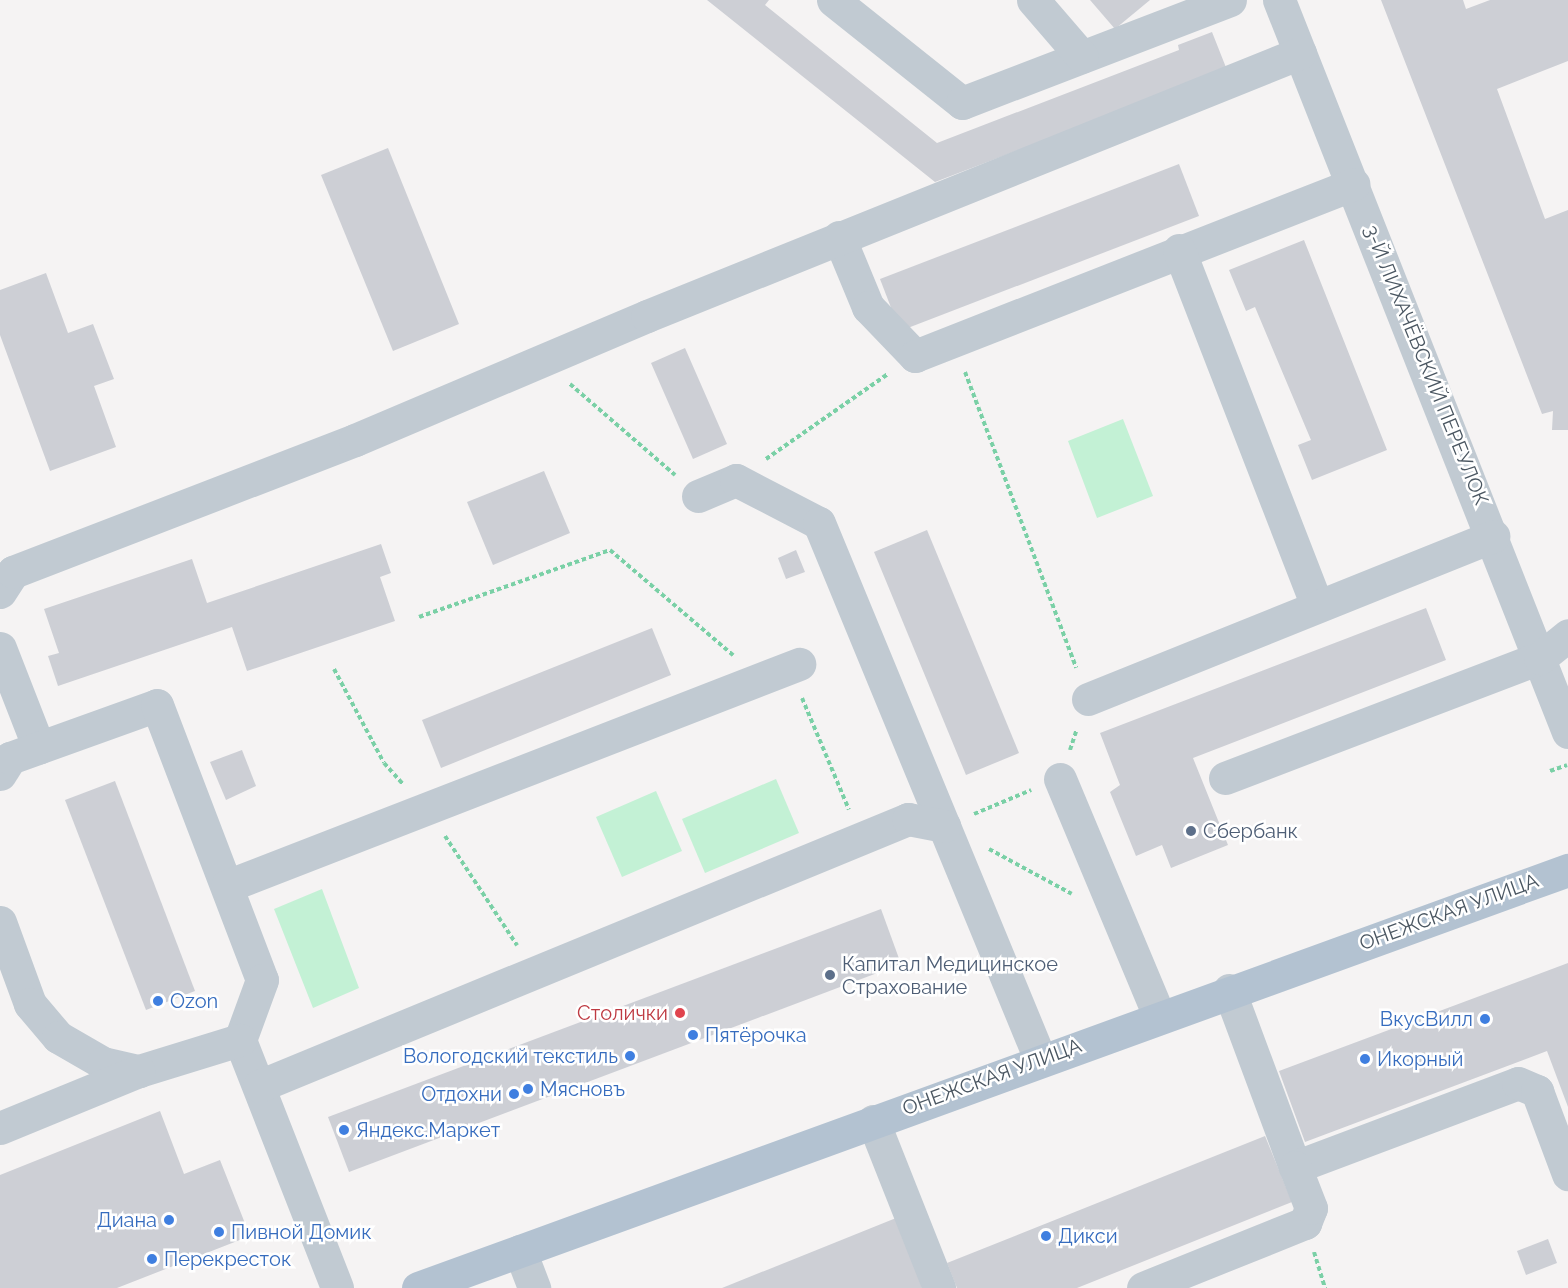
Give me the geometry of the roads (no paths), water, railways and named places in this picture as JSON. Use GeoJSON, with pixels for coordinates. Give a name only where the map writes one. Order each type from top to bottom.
{"type":"FeatureCollection","features":[{"type":"Feature","properties":{"kind":"main road","name":"ОНЕЖСКАЯ УЛИЦА"},"geometry":{"type":"LineString","coordinates":[[418,1288],[1229,990],[1568,870]]}},
{"type":"Feature","properties":{"kind":"street"},"geometry":{"type":"LineString","coordinates":[[833,0],[962,103],[1230,0]]}},
{"type":"Feature","properties":{"kind":"street"},"geometry":{"type":"LineString","coordinates":[[1033,0],[1082,57]]}},
{"type":"Feature","properties":{"kind":"street","name":"3-Й ЛИХАЧЁВСКИЙ ПЕРЕУЛОК"},"geometry":{"type":"LineString","coordinates":[[1279,0],[1494,536],[1568,732]]}},
{"type":"Feature","properties":{"kind":"street"},"geometry":{"type":"LineString","coordinates":[[0,592],[13,573],[542,360],[839,237],[1300,53]]}},
{"type":"Feature","properties":{"kind":"street"},"geometry":{"type":"LineString","coordinates":[[839,237],[868,307],[915,356],[1179,250],[1353,184]]}},
{"type":"Feature","properties":{"kind":"street"},"geometry":{"type":"LineString","coordinates":[[1179,250],[1317,606]]}},
{"type":"Feature","properties":{"kind":"street"},"geometry":{"type":"LineString","coordinates":[[698,496],[736,480],[819,523],[1040,1059]]}},
{"type":"Feature","properties":{"kind":"street"},"geometry":{"type":"LineString","coordinates":[[1088,699],[1494,536]]}},
{"type":"Feature","properties":{"kind":"street"},"geometry":{"type":"LineString","coordinates":[[1225,778],[1540,658],[1568,635]]}},
{"type":"Feature","properties":{"kind":"street"},"geometry":{"type":"LineString","coordinates":[[0,648],[39,748]]}},
{"type":"Feature","properties":{"kind":"street"},"geometry":{"type":"LineString","coordinates":[[227,886],[428,811],[783,670]]}},
{"type":"Feature","properties":{"kind":"street"},"geometry":{"type":"LineString","coordinates":[[0,774],[10,758],[157,705],[262,980],[240,1040],[337,1288]]}},
{"type":"Feature","properties":{"kind":"street"},"geometry":{"type":"LineString","coordinates":[[1060,778],[1159,1016]]}},
{"type":"Feature","properties":{"kind":"street"},"geometry":{"type":"LineString","coordinates":[[259,1086],[908,819],[944,826]]}},
{"type":"Feature","properties":{"kind":"street"},"geometry":{"type":"LineString","coordinates":[[0,922],[30,1004],[58,1037],[103,1064],[139,1071]]}},
{"type":"Feature","properties":{"kind":"street"},"geometry":{"type":"LineString","coordinates":[[1143,1288],[1305,1223],[1311,1208],[1229,990]]}},
{"type":"Feature","properties":{"kind":"street"},"geometry":{"type":"LineString","coordinates":[[0,1128],[139,1071],[240,1040]]}},
{"type":"Feature","properties":{"kind":"street"},"geometry":{"type":"LineString","coordinates":[[1295,1167],[1518,1083],[1537,1091],[1568,1174]]}},
{"type":"Feature","properties":{"kind":"street"},"geometry":{"type":"LineString","coordinates":[[873,1121],[939,1288]]}},
{"type":"Feature","properties":{"kind":"street"},"geometry":{"type":"LineString","coordinates":[[520,1251],[534,1288]]}},
{"type":"Feature","properties":{"kind":"place","name":"Сбербанк"},"geometry":{"type":"Point","coordinates":[1191,831]}},
{"type":"Feature","properties":{"kind":"place","name":"Капитал Медицинское Страхование"},"geometry":{"type":"Point","coordinates":[830,975]}},
{"type":"Feature","properties":{"kind":"place","name":"Ozon"},"geometry":{"type":"Point","coordinates":[158,1001]}},
{"type":"Feature","properties":{"kind":"place","name":"Столички"},"geometry":{"type":"Point","coordinates":[680,1013]}},
{"type":"Feature","properties":{"kind":"place","name":"ВкусВилл"},"geometry":{"type":"Point","coordinates":[1485,1019]}},
{"type":"Feature","properties":{"kind":"place","name":"Пятёрочка"},"geometry":{"type":"Point","coordinates":[693,1035]}},
{"type":"Feature","properties":{"kind":"place","name":"Вологодский текстиль"},"geometry":{"type":"Point","coordinates":[630,1056]}},
{"type":"Feature","properties":{"kind":"place","name":"Икорный"},"geometry":{"type":"Point","coordinates":[1365,1059]}},
{"type":"Feature","properties":{"kind":"place","name":"Мясновъ"},"geometry":{"type":"Point","coordinates":[528,1089]}},
{"type":"Feature","properties":{"kind":"place","name":"Отдохни"},"geometry":{"type":"Point","coordinates":[514,1094]}},
{"type":"Feature","properties":{"kind":"place","name":"Яндекс.Маркет"},"geometry":{"type":"Point","coordinates":[344,1130]}},
{"type":"Feature","properties":{"kind":"place","name":"Диана"},"geometry":{"type":"Point","coordinates":[169,1220]}},
{"type":"Feature","properties":{"kind":"place","name":"Пивной Домик"},"geometry":{"type":"Point","coordinates":[219,1232]}},
{"type":"Feature","properties":{"kind":"place","name":"Дикси"},"geometry":{"type":"Point","coordinates":[1046,1236]}},
{"type":"Feature","properties":{"kind":"place","name":"Перекресток"},"geometry":{"type":"Point","coordinates":[152,1259]}}]}
